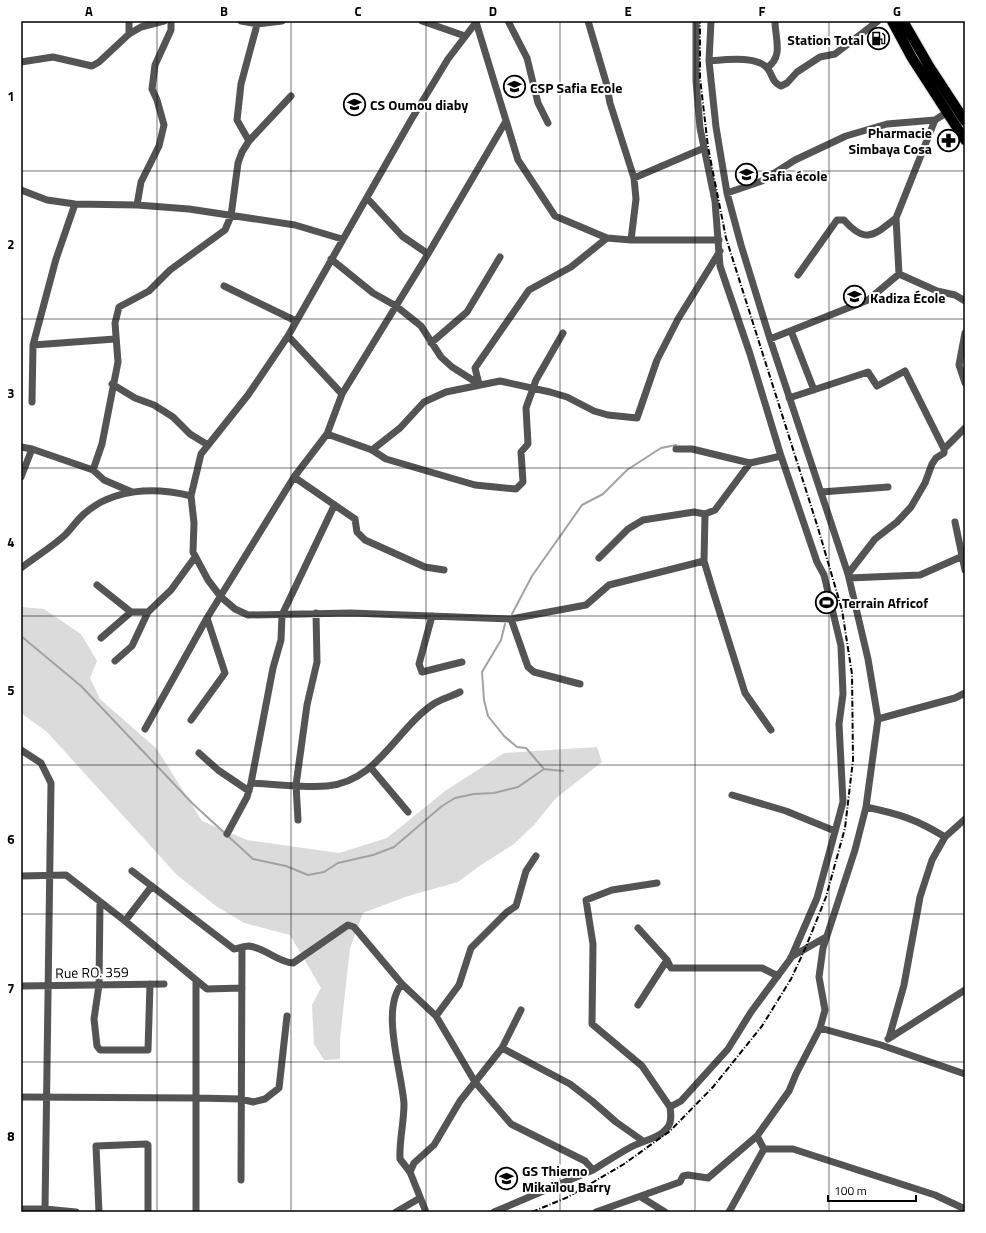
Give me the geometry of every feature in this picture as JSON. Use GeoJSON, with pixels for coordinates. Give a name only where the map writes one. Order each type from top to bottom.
{"type":"FeatureCollection","features":[{"type":"Feature","properties":{"kind":"main road"},"geometry":{"type":"LineString","coordinates":[[892,21],[912,58],[946,113],[965,140]]}},
{"type":"Feature","properties":{"kind":"main road"},"geometry":{"type":"LineString","coordinates":[[903,21],[929,66],[965,121]]}},
{"type":"Feature","properties":{"kind":"street"},"geometry":{"type":"LineString","coordinates":[[129,21],[129,34]]}},
{"type":"Feature","properties":{"kind":"street"},"geometry":{"type":"LineString","coordinates":[[21,62],[53,57],[92,66],[99,62],[129,34],[141,27],[164,21]]}},
{"type":"Feature","properties":{"kind":"street"},"geometry":{"type":"LineString","coordinates":[[137,205],[141,182],[159,146],[164,125],[157,100],[152,89],[155,65],[171,30],[171,21]]}},
{"type":"Feature","properties":{"kind":"street"},"geometry":{"type":"LineString","coordinates":[[241,21],[282,21]]}},
{"type":"Feature","properties":{"kind":"street"},"geometry":{"type":"LineString","coordinates":[[422,21],[465,36]]}},
{"type":"Feature","properties":{"kind":"street"},"geometry":{"type":"LineString","coordinates":[[508,21],[527,58],[538,103],[548,123]]}},
{"type":"Feature","properties":{"kind":"street"},"geometry":{"type":"LineString","coordinates":[[588,21],[606,82],[610,103],[634,178],[636,199],[631,240]]}},
{"type":"Feature","properties":{"kind":"street"},"geometry":{"type":"LineString","coordinates":[[670,1107],[681,1101],[728,1049],[751,1012],[791,958],[817,898],[843,802],[839,724],[843,694],[841,646],[824,575],[817,562],[781,456],[750,354],[720,266],[720,250],[715,201],[700,128],[696,81],[696,21]]}},
{"type":"Feature","properties":{"kind":"street"},"geometry":{"type":"LineString","coordinates":[[596,1212],[642,1197],[655,1189],[680,1182],[683,1176],[688,1175],[708,1178],[757,1136],[789,1091],[796,1074],[820,1028],[825,1010],[819,977],[823,948],[855,850],[866,807],[878,719],[868,659],[848,576],[740,245],[727,193],[716,127],[709,61],[711,21]]}},
{"type":"Feature","properties":{"kind":"street"},"geometry":{"type":"LineString","coordinates":[[767,68],[775,63],[778,55],[775,21]]}},
{"type":"Feature","properties":{"kind":"street"},"geometry":{"type":"LineString","coordinates":[[709,61],[742,59],[763,64],[767,68],[774,83],[781,86],[787,83],[797,72],[820,57],[835,54],[878,21]]}},
{"type":"Feature","properties":{"kind":"street"},"geometry":{"type":"LineString","coordinates":[[249,142],[237,120],[241,84],[257,22]]}},
{"type":"Feature","properties":{"kind":"street"},"geometry":{"type":"LineString","coordinates":[[477,22],[448,59],[411,120],[288,336],[248,395],[202,454],[191,496],[194,522],[193,552],[195,557],[208,580],[221,597],[235,609],[248,615],[316,613],[511,619],[586,605],[609,586],[704,561]]}},
{"type":"Feature","properties":{"kind":"street"},"geometry":{"type":"LineString","coordinates":[[477,22],[518,160],[555,216],[607,238],[631,240],[719,240]]}},
{"type":"Feature","properties":{"kind":"street"},"geometry":{"type":"LineString","coordinates":[[93,470],[102,444],[112,384],[118,362],[115,323],[119,307],[149,291],[170,270],[225,230],[231,216],[238,162],[249,142],[291,96]]}},
{"type":"Feature","properties":{"kind":"street"},"geometry":{"type":"LineString","coordinates":[[727,193],[762,181],[795,160],[846,136],[887,124],[936,120],[946,113]]}},
{"type":"Feature","properties":{"kind":"street"},"geometry":{"type":"LineString","coordinates":[[899,274],[896,218],[936,120]]}},
{"type":"Feature","properties":{"kind":"street"},"geometry":{"type":"LineString","coordinates":[[145,729],[207,618],[294,478],[327,434],[342,394],[428,254],[506,121]]}},
{"type":"Feature","properties":{"kind":"street"},"geometry":{"type":"LineString","coordinates":[[634,178],[704,148]]}},
{"type":"Feature","properties":{"kind":"street"},"geometry":{"type":"LineString","coordinates":[[21,190],[47,200],[75,204],[137,205],[189,209],[295,225],[342,239]]}},
{"type":"Feature","properties":{"kind":"street"},"geometry":{"type":"LineString","coordinates":[[367,198],[402,236],[428,254]]}},
{"type":"Feature","properties":{"kind":"street"},"geometry":{"type":"LineString","coordinates":[[32,402],[33,345],[56,259],[75,204]]}},
{"type":"Feature","properties":{"kind":"street"},"geometry":{"type":"LineString","coordinates":[[798,275],[837,220],[844,220],[852,229],[862,235],[874,235],[896,218]]}},
{"type":"Feature","properties":{"kind":"street"},"geometry":{"type":"LineString","coordinates":[[479,384],[475,368],[529,290],[571,267],[607,238]]}},
{"type":"Feature","properties":{"kind":"street"},"geometry":{"type":"LineString","coordinates":[[372,450],[400,428],[424,402],[446,392],[479,384],[500,381],[534,387],[567,397],[594,411],[608,415],[638,418],[657,360],[678,319],[720,250]]}},
{"type":"Feature","properties":{"kind":"street"},"geometry":{"type":"LineString","coordinates":[[431,343],[467,312],[500,257]]}},
{"type":"Feature","properties":{"kind":"street"},"geometry":{"type":"LineString","coordinates":[[331,259],[373,293],[396,306],[421,326],[440,357],[452,367],[479,384]]}},
{"type":"Feature","properties":{"kind":"street"},"geometry":{"type":"LineString","coordinates":[[770,339],[868,300],[899,274]]}},
{"type":"Feature","properties":{"kind":"street"},"geometry":{"type":"LineString","coordinates":[[899,274],[937,291],[955,295],[965,301]]}},
{"type":"Feature","properties":{"kind":"street"},"geometry":{"type":"LineString","coordinates":[[224,286],[296,321]]}},
{"type":"Feature","properties":{"kind":"street"},"geometry":{"type":"LineString","coordinates":[[791,331],[814,390]]}},
{"type":"Feature","properties":{"kind":"street"},"geometry":{"type":"LineString","coordinates":[[327,434],[372,450],[386,459],[475,485],[516,489],[523,482],[521,452],[528,444],[526,408],[536,380],[563,333]]}},
{"type":"Feature","properties":{"kind":"street"},"geometry":{"type":"LineString","coordinates":[[965,333],[959,365],[965,383]]}},
{"type":"Feature","properties":{"kind":"street"},"geometry":{"type":"LineString","coordinates":[[288,336],[342,394]]}},
{"type":"Feature","properties":{"kind":"street"},"geometry":{"type":"LineString","coordinates":[[33,345],[115,338]]}},
{"type":"Feature","properties":{"kind":"street"},"geometry":{"type":"LineString","coordinates":[[790,398],[868,372],[877,386],[904,371],[944,449]]}},
{"type":"Feature","properties":{"kind":"street"},"geometry":{"type":"LineString","coordinates":[[112,384],[135,398],[154,405],[173,417],[190,434],[208,445]]}},
{"type":"Feature","properties":{"kind":"street"},"geometry":{"type":"LineString","coordinates":[[848,576],[875,539],[897,522],[911,507],[925,483],[932,464],[936,458],[944,453],[944,449],[965,428]]}},
{"type":"Feature","properties":{"kind":"street"},"geometry":{"type":"LineString","coordinates":[[21,447],[32,449],[93,470],[104,480],[132,492]]}},
{"type":"Feature","properties":{"kind":"street"},"geometry":{"type":"LineString","coordinates":[[21,477],[32,449]]}},
{"type":"Feature","properties":{"kind":"street"},"geometry":{"type":"LineString","coordinates":[[676,449],[692,449],[750,463],[781,456]]}},
{"type":"Feature","properties":{"kind":"street"},"geometry":{"type":"LineString","coordinates":[[599,558],[628,529],[643,520],[694,512],[705,514],[716,510],[750,463]]}},
{"type":"Feature","properties":{"kind":"street"},"geometry":{"type":"LineString","coordinates":[[294,478],[354,519],[357,532],[364,540],[425,567],[444,570]]}},
{"type":"Feature","properties":{"kind":"street"},"geometry":{"type":"LineString","coordinates":[[821,492],[888,487]]}},
{"type":"Feature","properties":{"kind":"street"},"geometry":{"type":"LineString","coordinates":[[21,568],[65,534],[84,514],[106,499],[132,492],[168,491],[191,496]]}},
{"type":"Feature","properties":{"kind":"street"},"geometry":{"type":"LineString","coordinates":[[227,834],[251,783],[273,668],[281,640],[282,615],[334,506]]}},
{"type":"Feature","properties":{"kind":"street"},"geometry":{"type":"LineString","coordinates":[[705,514],[704,561],[745,693],[771,730]]}},
{"type":"Feature","properties":{"kind":"street"},"geometry":{"type":"LineString","coordinates":[[955,522],[965,570]]}},
{"type":"Feature","properties":{"kind":"street"},"geometry":{"type":"LineString","coordinates":[[848,576],[920,575],[963,555]]}},
{"type":"Feature","properties":{"kind":"street"},"geometry":{"type":"LineString","coordinates":[[115,661],[132,646],[148,612],[171,590],[195,557]]}},
{"type":"Feature","properties":{"kind":"street"},"geometry":{"type":"LineString","coordinates":[[97,585],[131,612],[148,612]]}},
{"type":"Feature","properties":{"kind":"street"},"geometry":{"type":"LineString","coordinates":[[101,638],[131,612]]}},
{"type":"Feature","properties":{"kind":"street"},"geometry":{"type":"LineString","coordinates":[[298,820],[296,785],[307,706],[317,662],[316,613]]}},
{"type":"Feature","properties":{"kind":"street"},"geometry":{"type":"LineString","coordinates":[[432,616],[419,664],[422,672],[462,662]]}},
{"type":"Feature","properties":{"kind":"street"},"geometry":{"type":"LineString","coordinates":[[191,720],[225,673],[207,618]]}},
{"type":"Feature","properties":{"kind":"street"},"geometry":{"type":"LineString","coordinates":[[511,619],[528,666],[534,672],[580,684]]}},
{"type":"Feature","properties":{"kind":"street"},"geometry":{"type":"LineString","coordinates":[[251,783],[328,786],[352,779],[371,768],[418,718],[435,703],[460,692]]}},
{"type":"Feature","properties":{"kind":"street"},"geometry":{"type":"LineString","coordinates":[[878,719],[955,698],[965,693]]}},
{"type":"Feature","properties":{"kind":"street"},"geometry":{"type":"LineString","coordinates":[[21,750],[41,763],[51,783],[45,1209]]}},
{"type":"Feature","properties":{"kind":"street"},"geometry":{"type":"LineString","coordinates":[[199,753],[218,770],[248,791]]}},
{"type":"Feature","properties":{"kind":"street"},"geometry":{"type":"LineString","coordinates":[[371,768],[408,812]]}},
{"type":"Feature","properties":{"kind":"street"},"geometry":{"type":"LineString","coordinates":[[732,795],[786,811],[835,831]]}},
{"type":"Feature","properties":{"kind":"street"},"geometry":{"type":"LineString","coordinates":[[866,807],[900,814],[923,824],[945,837]]}},
{"type":"Feature","properties":{"kind":"street"},"geometry":{"type":"LineString","coordinates":[[889,1038],[904,985],[920,897],[932,860],[945,837],[965,819]]}},
{"type":"Feature","properties":{"kind":"street"},"geometry":{"type":"LineString","coordinates":[[436,1016],[460,985],[471,948],[507,912],[516,906],[526,871],[536,856]]}},
{"type":"Feature","properties":{"kind":"street"},"geometry":{"type":"LineString","coordinates":[[132,871],[234,949],[247,946],[262,949],[287,963],[293,963],[348,924],[354,926],[402,984],[436,1016],[475,1082],[511,1124],[585,1161],[593,1170]]}},
{"type":"Feature","properties":{"kind":"street"},"geometry":{"type":"LineString","coordinates":[[21,876],[66,875],[126,921],[207,989],[242,988]]}},
{"type":"Feature","properties":{"kind":"street"},"geometry":{"type":"LineString","coordinates":[[494,1212],[593,1170],[643,1141],[658,1136],[668,1128],[671,1118],[670,1107],[642,1066],[592,1024],[593,944],[586,900],[612,890],[657,883]]}},
{"type":"Feature","properties":{"kind":"street"},"geometry":{"type":"LineString","coordinates":[[126,921],[152,886]]}},
{"type":"Feature","properties":{"kind":"street"},"geometry":{"type":"LineString","coordinates":[[100,902],[99,985],[94,1019],[98,1048],[102,1051],[148,1050],[150,984]]}},
{"type":"Feature","properties":{"kind":"street"},"geometry":{"type":"LineString","coordinates":[[638,928],[667,960],[671,968],[762,968],[778,976]]}},
{"type":"Feature","properties":{"kind":"street"},"geometry":{"type":"LineString","coordinates":[[791,958],[826,937]]}},
{"type":"Feature","properties":{"kind":"street"},"geometry":{"type":"LineString","coordinates":[[241,1180],[242,948]]}},
{"type":"Feature","properties":{"kind":"street"},"geometry":{"type":"LineString","coordinates":[[638,1005],[667,960]]}},
{"type":"Feature","properties":{"kind":"street"},"geometry":{"type":"LineString","coordinates":[[196,981],[196,1212]]}},
{"type":"Feature","properties":{"kind":"street","name":"Rue RO. 359"},"geometry":{"type":"LineString","coordinates":[[21,986],[164,984]]}},
{"type":"Feature","properties":{"kind":"street"},"geometry":{"type":"LineString","coordinates":[[402,984],[393,1000],[392,1036],[402,1084],[404,1106],[400,1159],[410,1172],[426,1212]]}},
{"type":"Feature","properties":{"kind":"street"},"geometry":{"type":"LineString","coordinates":[[881,1045],[889,1038],[965,990]]}},
{"type":"Feature","properties":{"kind":"street"},"geometry":{"type":"LineString","coordinates":[[410,1172],[414,1163],[434,1145],[460,1101],[502,1048],[521,1010]]}},
{"type":"Feature","properties":{"kind":"street"},"geometry":{"type":"LineString","coordinates":[[21,1097],[197,1098],[241,1099],[253,1102],[265,1100],[279,1088],[287,1016]]}},
{"type":"Feature","properties":{"kind":"street"},"geometry":{"type":"LineString","coordinates":[[820,1028],[881,1045],[965,1074]]}},
{"type":"Feature","properties":{"kind":"street"},"geometry":{"type":"LineString","coordinates":[[502,1048],[570,1084],[592,1100],[616,1122],[643,1141]]}},
{"type":"Feature","properties":{"kind":"street"},"geometry":{"type":"LineString","coordinates":[[757,1136],[764,1150]]}},
{"type":"Feature","properties":{"kind":"street"},"geometry":{"type":"LineString","coordinates":[[99,1212],[96,1146],[146,1144],[148,1145],[148,1212]]}},
{"type":"Feature","properties":{"kind":"street"},"geometry":{"type":"LineString","coordinates":[[764,1150],[793,1149],[935,1195],[965,1209]]}},
{"type":"Feature","properties":{"kind":"street"},"geometry":{"type":"LineString","coordinates":[[729,1212],[764,1150]]}},
{"type":"Feature","properties":{"kind":"street"},"geometry":{"type":"LineString","coordinates":[[642,1197],[665,1212]]}},
{"type":"Feature","properties":{"kind":"street"},"geometry":{"type":"LineString","coordinates":[[396,1212],[420,1198]]}},
{"type":"Feature","properties":{"kind":"street"},"geometry":{"type":"LineString","coordinates":[[21,1209],[45,1209],[76,1212]]}},
{"type":"Feature","properties":{"kind":"shaded area"},"geometry":{"type":"Polygon","coordinates":[[[21,607],[44,609],[81,634],[97,661],[90,678],[100,699],[157,749],[202,821],[247,840],[339,853],[387,838],[445,791],[504,753],[597,747],[602,762],[555,799],[534,825],[514,844],[458,882],[405,897],[363,913],[350,948],[340,1039],[340,1059],[324,1060],[314,1044],[312,1005],[321,988],[290,935],[244,923],[216,906],[177,875],[47,732],[21,713],[21,607]]]}},
{"type":"Feature","properties":{"kind":"waterway"},"geometry":{"type":"LineString","coordinates":[[512,614],[532,576],[582,505],[603,494],[627,470],[661,448],[676,445]]}},
{"type":"Feature","properties":{"kind":"waterway"},"geometry":{"type":"LineString","coordinates":[[505,624],[501,640],[482,672],[484,700],[488,716],[504,736],[517,747],[526,748],[544,769]]}},
{"type":"Feature","properties":{"kind":"waterway"},"geometry":{"type":"LineString","coordinates":[[21,636],[81,686],[193,804],[253,859],[286,866],[308,875],[324,872],[338,863],[373,855],[394,847],[442,806],[455,798],[474,794],[494,793],[518,787],[544,769],[563,771]]}},
{"type":"Feature","properties":{"kind":"railway"},"geometry":{"type":"LineString","coordinates":[[532,1212],[568,1197],[624,1164],[670,1131],[713,1087],[762,1026],[791,979],[826,897],[845,828],[853,760],[852,674],[842,610],[818,528],[726,238],[708,147],[700,78],[700,21]]}},
{"type":"Feature","properties":{"kind":"place","name":"Station Total"},"geometry":{"type":"Point","coordinates":[879,39]}},
{"type":"Feature","properties":{"kind":"place","name":"CSP Safia Ecole"},"geometry":{"type":"Point","coordinates":[515,87]}},
{"type":"Feature","properties":{"kind":"place","name":"CS Oumou diaby"},"geometry":{"type":"Point","coordinates":[354,104]}},
{"type":"Feature","properties":{"kind":"place","name":"Pharmacie Simbaya Cosa"},"geometry":{"type":"Point","coordinates":[948,140]}},
{"type":"Feature","properties":{"kind":"place","name":"Safia école"},"geometry":{"type":"Point","coordinates":[747,175]}},
{"type":"Feature","properties":{"kind":"place","name":"Kadiza École"},"geometry":{"type":"Point","coordinates":[854,297]}},
{"type":"Feature","properties":{"kind":"place","name":"Terrain Africof"},"geometry":{"type":"Point","coordinates":[827,602]}},
{"type":"Feature","properties":{"kind":"place","name":"GS Thierno Mikaïlou Barry"},"geometry":{"type":"Point","coordinates":[507,1178]}}]}
